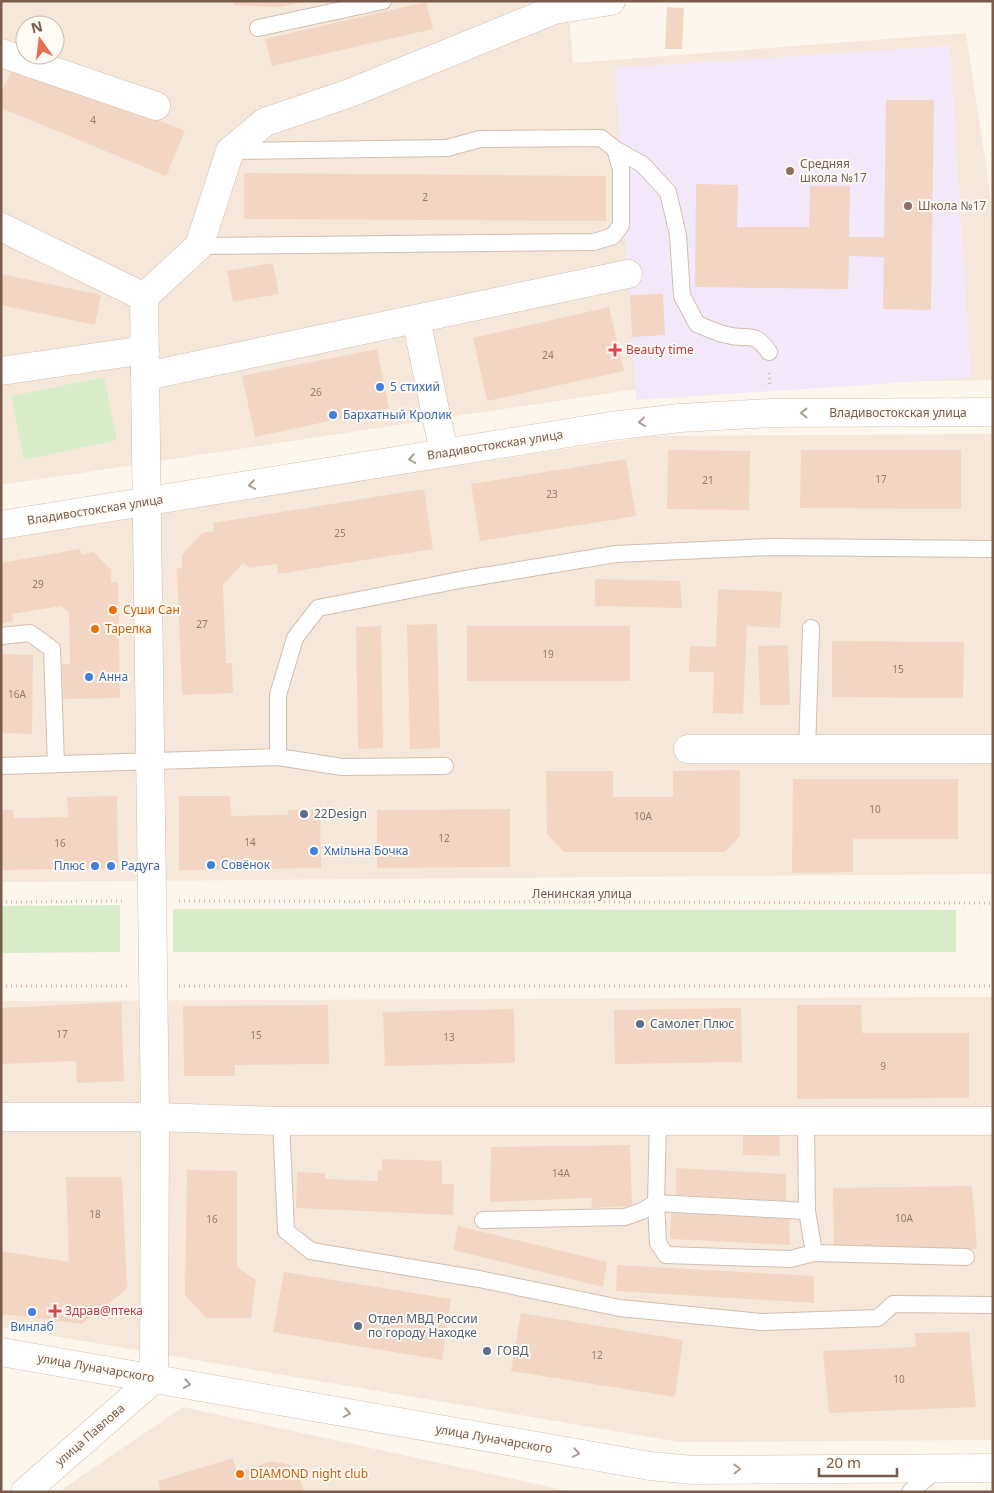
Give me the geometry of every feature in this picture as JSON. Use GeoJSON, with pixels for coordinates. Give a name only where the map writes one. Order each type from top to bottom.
{"type":"FeatureCollection","features":[{"type":"Feature","properties":{"kind":"street"},"geometry":{"type":"LineString","coordinates":[[154,1379],[155,1117],[144,298],[198,246],[230,151],[265,122],[350,93],[554,10],[611,1]]}},
{"type":"Feature","properties":{"kind":"street"},"geometry":{"type":"LineString","coordinates":[[1,54],[156,106]]}},
{"type":"Feature","properties":{"kind":"street"},"geometry":{"type":"LineString","coordinates":[[1,227],[144,298]]}},
{"type":"Feature","properties":{"kind":"street"},"geometry":{"type":"LineString","coordinates":[[1,371],[145,363],[416,319],[628,274]]}},
{"type":"Feature","properties":{"kind":"street"},"geometry":{"type":"LineString","coordinates":[[416,319],[444,453]]}},
{"type":"Feature","properties":{"kind":"street","name":"Владивостокская улица"},"geometry":{"type":"LineString","coordinates":[[1,525],[611,426],[680,418],[771,413],[993,412]]}},
{"type":"Feature","properties":{"kind":"street"},"geometry":{"type":"LineString","coordinates":[[688,749],[993,748]]}},
{"type":"Feature","properties":{"kind":"street"},"geometry":{"type":"LineString","coordinates":[[1,1117],[155,1117],[281,1121],[993,1121]]}},
{"type":"Feature","properties":{"kind":"street","name":"улица Луначарского"},"geometry":{"type":"LineString","coordinates":[[1,1352],[650,1466],[693,1470],[993,1468]]}},
{"type":"Feature","properties":{"kind":"street","name":"улица Павлова"},"geometry":{"type":"LineString","coordinates":[[25,1492],[154,1379]]}},
{"type":"Feature","properties":{"kind":"lane"},"geometry":{"type":"LineString","coordinates":[[258,28],[383,1]]}},
{"type":"Feature","properties":{"kind":"lane"},"geometry":{"type":"LineString","coordinates":[[230,151],[447,148],[480,139],[601,138],[615,149],[642,164],[668,192],[678,235],[682,296],[697,324],[729,336],[748,335],[762,342],[769,352]]}},
{"type":"Feature","properties":{"kind":"lane"},"geometry":{"type":"LineString","coordinates":[[198,246],[594,242],[613,236],[621,225],[621,169],[615,149]]}},
{"type":"Feature","properties":{"kind":"lane"},"geometry":{"type":"LineString","coordinates":[[278,757],[278,695],[295,638],[318,608],[464,578],[616,554],[772,547],[993,549]]}},
{"type":"Feature","properties":{"kind":"lane"},"geometry":{"type":"LineString","coordinates":[[807,750],[812,628]]}},
{"type":"Feature","properties":{"kind":"lane"},"geometry":{"type":"LineString","coordinates":[[1,636],[30,633],[52,649],[56,764]]}},
{"type":"Feature","properties":{"kind":"lane"},"geometry":{"type":"LineString","coordinates":[[1,766],[278,757],[342,767],[445,766]]}},
{"type":"Feature","properties":{"kind":"lane"},"geometry":{"type":"LineString","coordinates":[[281,1121],[286,1231],[311,1251],[479,1278],[620,1308],[760,1322],[878,1318],[893,1304],[993,1305]]}},
{"type":"Feature","properties":{"kind":"lane"},"geometry":{"type":"LineString","coordinates":[[658,1121],[656,1203],[658,1243],[666,1256],[790,1259],[814,1253],[966,1257]]}},
{"type":"Feature","properties":{"kind":"lane"},"geometry":{"type":"LineString","coordinates":[[806,1121],[806,1211],[814,1253]]}},
{"type":"Feature","properties":{"kind":"lane"},"geometry":{"type":"LineString","coordinates":[[483,1220],[625,1217],[656,1203],[806,1211]]}},
{"type":"Feature","properties":{"kind":"lane"},"geometry":{"type":"LineString","coordinates":[[910,1492],[939,1468]]}},
{"type":"Feature","properties":{"kind":"path"},"geometry":{"type":"LineString","coordinates":[[769,352],[771,413]]}},
{"type":"Feature","properties":{"kind":"path"},"geometry":{"type":"LineString","coordinates":[[1,902],[120,901]]}},
{"type":"Feature","properties":{"kind":"path","name":"Ленинская улица"},"geometry":{"type":"LineString","coordinates":[[171,901],[993,903]]}},
{"type":"Feature","properties":{"kind":"path"},"geometry":{"type":"LineString","coordinates":[[1,986],[117,986]]}},
{"type":"Feature","properties":{"kind":"path"},"geometry":{"type":"LineString","coordinates":[[183,986],[993,986]]}},
{"type":"Feature","properties":{"kind":"shaded area"},"geometry":{"type":"Polygon","coordinates":[[[1,1],[568,1],[573,63],[966,33],[993,213],[993,380],[663,385],[1,485],[1,1]]]}},
{"type":"Feature","properties":{"kind":"shaded area","name":"Средняя школа №17"},"geometry":{"type":"Polygon","coordinates":[[[950,46],[971,378],[636,400],[615,68],[950,46]]]}},
{"type":"Feature","properties":{"kind":"shaded area"},"geometry":{"type":"Polygon","coordinates":[[[993,434],[993,874],[1,882],[1,536],[650,436],[993,434]]]}},
{"type":"Feature","properties":{"kind":"shaded area"},"geometry":{"type":"Polygon","coordinates":[[[993,997],[993,1440],[679,1442],[1,1327],[1,1001],[993,997]]]}},
{"type":"Feature","properties":{"kind":"shaded area"},"geometry":{"type":"Polygon","coordinates":[[[183,1407],[573,1492],[58,1492],[183,1407]]]}},
{"type":"Feature","properties":{"kind":"green space"},"geometry":{"type":"Polygon","coordinates":[[[104,377],[117,440],[24,460],[11,396],[104,377]]]}},
{"type":"Feature","properties":{"kind":"green space"},"geometry":{"type":"Polygon","coordinates":[[[120,905],[120,952],[1,953],[1,906],[120,905]]]}},
{"type":"Feature","properties":{"kind":"green space"},"geometry":{"type":"Polygon","coordinates":[[[173,909],[956,910],[956,952],[173,952],[173,909]]]}},
{"type":"Feature","properties":{"kind":"building"},"geometry":{"type":"Polygon","coordinates":[[[234,1],[305,2],[278,7],[234,5],[234,1]]]}},
{"type":"Feature","properties":{"kind":"building"},"geometry":{"type":"Polygon","coordinates":[[[426,2],[433,29],[272,66],[265,39],[426,2]]]}},
{"type":"Feature","properties":{"kind":"building"},"geometry":{"type":"Polygon","coordinates":[[[667,7],[684,8],[682,49],[665,49],[667,7]]]}},
{"type":"Feature","properties":{"kind":"building"},"geometry":{"type":"Polygon","coordinates":[[[15,62],[15,65],[22,65],[185,131],[166,176],[1,108],[1,94],[15,62]]]}},
{"type":"Feature","properties":{"kind":"building","name":"Школа №17"},"geometry":{"type":"Polygon","coordinates":[[[886,100],[934,100],[931,310],[883,309],[884,257],[849,256],[848,289],[695,287],[696,184],[738,185],[737,227],[809,227],[810,186],[850,186],[849,237],[884,237],[886,100]]]}},
{"type":"Feature","properties":{"kind":"building"},"geometry":{"type":"Polygon","coordinates":[[[244,173],[606,176],[606,221],[244,219],[244,173]]]}},
{"type":"Feature","properties":{"kind":"building"},"geometry":{"type":"Polygon","coordinates":[[[273,263],[279,294],[233,302],[227,271],[273,263]]]}},
{"type":"Feature","properties":{"kind":"building"},"geometry":{"type":"Polygon","coordinates":[[[1,274],[101,295],[95,325],[1,305],[1,274]]]}},
{"type":"Feature","properties":{"kind":"building"},"geometry":{"type":"Polygon","coordinates":[[[663,294],[665,335],[632,337],[630,295],[663,294]]]}},
{"type":"Feature","properties":{"kind":"building"},"geometry":{"type":"Polygon","coordinates":[[[609,307],[624,371],[487,401],[473,338],[609,307]]]}},
{"type":"Feature","properties":{"kind":"building"},"geometry":{"type":"Polygon","coordinates":[[[377,349],[389,408],[255,437],[242,376],[377,349]]]}},
{"type":"Feature","properties":{"kind":"building"},"geometry":{"type":"Polygon","coordinates":[[[668,450],[750,451],[749,510],[667,509],[668,450]]]}},
{"type":"Feature","properties":{"kind":"building"},"geometry":{"type":"Polygon","coordinates":[[[801,450],[961,450],[961,509],[800,508],[801,450]]]}},
{"type":"Feature","properties":{"kind":"building"},"geometry":{"type":"Polygon","coordinates":[[[626,459],[636,516],[480,541],[471,484],[626,459]]]}},
{"type":"Feature","properties":{"kind":"building"},"geometry":{"type":"Polygon","coordinates":[[[424,489],[433,549],[278,574],[277,564],[249,568],[243,563],[223,585],[226,663],[232,663],[233,693],[182,695],[177,569],[182,568],[182,555],[202,533],[214,531],[213,523],[424,489]]]}},
{"type":"Feature","properties":{"kind":"building"},"geometry":{"type":"Polygon","coordinates":[[[80,549],[81,555],[94,552],[111,570],[111,582],[118,582],[120,698],[63,699],[62,664],[70,664],[69,612],[61,606],[12,614],[13,621],[1,624],[1,563],[80,549]]]}},
{"type":"Feature","properties":{"kind":"building"},"geometry":{"type":"Polygon","coordinates":[[[595,579],[680,581],[682,608],[595,606],[595,579]]]}},
{"type":"Feature","properties":{"kind":"building"},"geometry":{"type":"Polygon","coordinates":[[[718,589],[782,592],[780,628],[747,626],[743,714],[713,713],[714,672],[689,672],[690,646],[716,647],[718,589]]]}},
{"type":"Feature","properties":{"kind":"building"},"geometry":{"type":"Polygon","coordinates":[[[437,624],[440,748],[410,749],[407,625],[437,624]]]}},
{"type":"Feature","properties":{"kind":"building"},"geometry":{"type":"Polygon","coordinates":[[[381,626],[383,748],[358,749],[356,627],[381,626]]]}},
{"type":"Feature","properties":{"kind":"building"},"geometry":{"type":"Polygon","coordinates":[[[467,626],[630,626],[630,681],[467,681],[467,626]]]}},
{"type":"Feature","properties":{"kind":"building"},"geometry":{"type":"Polygon","coordinates":[[[832,641],[964,642],[963,698],[832,697],[832,641]]]}},
{"type":"Feature","properties":{"kind":"building"},"geometry":{"type":"Polygon","coordinates":[[[788,645],[790,705],[760,705],[758,646],[788,645]]]}},
{"type":"Feature","properties":{"kind":"building"},"geometry":{"type":"Polygon","coordinates":[[[1,654],[33,655],[32,734],[1,733],[1,654]]]}},
{"type":"Feature","properties":{"kind":"building"},"geometry":{"type":"Polygon","coordinates":[[[740,770],[740,836],[725,852],[564,852],[547,834],[546,771],[613,771],[613,797],[673,797],[673,771],[740,770]]]}},
{"type":"Feature","properties":{"kind":"building"},"geometry":{"type":"Polygon","coordinates":[[[793,779],[958,779],[958,839],[853,839],[853,872],[792,873],[793,779]]]}},
{"type":"Feature","properties":{"kind":"building"},"geometry":{"type":"Polygon","coordinates":[[[117,796],[118,868],[1,870],[1,810],[13,810],[14,818],[68,817],[67,797],[117,796]]]}},
{"type":"Feature","properties":{"kind":"building"},"geometry":{"type":"Polygon","coordinates":[[[179,796],[230,796],[231,816],[288,815],[288,810],[320,810],[321,868],[179,870],[179,796]]]}},
{"type":"Feature","properties":{"kind":"building"},"geometry":{"type":"Polygon","coordinates":[[[510,809],[510,867],[377,868],[377,810],[510,809]]]}},
{"type":"Feature","properties":{"kind":"building"},"geometry":{"type":"Polygon","coordinates":[[[121,1002],[124,1081],[77,1083],[76,1061],[1,1064],[1,1008],[121,1002]]]}},
{"type":"Feature","properties":{"kind":"building"},"geometry":{"type":"Polygon","coordinates":[[[328,1005],[329,1064],[235,1065],[235,1076],[184,1076],[183,1006],[328,1005]]]}},
{"type":"Feature","properties":{"kind":"building"},"geometry":{"type":"Polygon","coordinates":[[[797,1005],[861,1005],[862,1033],[969,1033],[969,1098],[797,1099],[797,1005]]]}},
{"type":"Feature","properties":{"kind":"building"},"geometry":{"type":"Polygon","coordinates":[[[741,1008],[742,1062],[615,1064],[614,1010],[741,1008]]]}},
{"type":"Feature","properties":{"kind":"building"},"geometry":{"type":"Polygon","coordinates":[[[514,1009],[515,1063],[385,1066],[383,1012],[514,1009]]]}},
{"type":"Feature","properties":{"kind":"building"},"geometry":{"type":"Polygon","coordinates":[[[743,1128],[779,1130],[780,1156],[743,1155],[743,1128]]]}},
{"type":"Feature","properties":{"kind":"building"},"geometry":{"type":"Polygon","coordinates":[[[630,1145],[632,1206],[592,1208],[591,1198],[490,1202],[491,1147],[630,1145]]]}},
{"type":"Feature","properties":{"kind":"building"},"geometry":{"type":"Polygon","coordinates":[[[382,1159],[442,1161],[442,1184],[454,1184],[453,1215],[296,1208],[297,1172],[325,1173],[325,1179],[378,1181],[377,1170],[382,1171],[382,1159]]]}},
{"type":"Feature","properties":{"kind":"building"},"geometry":{"type":"Polygon","coordinates":[[[676,1168],[786,1174],[786,1201],[676,1195],[676,1168]]]}},
{"type":"Feature","properties":{"kind":"building"},"geometry":{"type":"Polygon","coordinates":[[[187,1170],[237,1171],[237,1267],[256,1280],[251,1318],[206,1318],[185,1295],[187,1170]]]}},
{"type":"Feature","properties":{"kind":"building"},"geometry":{"type":"Polygon","coordinates":[[[66,1177],[122,1177],[127,1289],[82,1324],[1,1314],[1,1251],[69,1262],[66,1177]]]}},
{"type":"Feature","properties":{"kind":"building"},"geometry":{"type":"Polygon","coordinates":[[[972,1186],[977,1249],[834,1248],[833,1188],[972,1186]]]}},
{"type":"Feature","properties":{"kind":"building"},"geometry":{"type":"Polygon","coordinates":[[[671,1213],[789,1219],[790,1245],[670,1239],[671,1213]]]}},
{"type":"Feature","properties":{"kind":"building"},"geometry":{"type":"Polygon","coordinates":[[[458,1226],[607,1262],[603,1287],[453,1250],[458,1226]]]}},
{"type":"Feature","properties":{"kind":"building"},"geometry":{"type":"Polygon","coordinates":[[[617,1265],[814,1276],[814,1303],[616,1291],[617,1265]]]}},
{"type":"Feature","properties":{"kind":"building"},"geometry":{"type":"Polygon","coordinates":[[[284,1272],[451,1299],[442,1360],[273,1332],[284,1272]]]}},
{"type":"Feature","properties":{"kind":"building"},"geometry":{"type":"Polygon","coordinates":[[[521,1313],[683,1340],[675,1397],[511,1371],[521,1313]]]}},
{"type":"Feature","properties":{"kind":"building"},"geometry":{"type":"Polygon","coordinates":[[[969,1332],[976,1407],[829,1413],[823,1351],[916,1347],[915,1333],[969,1332]]]}},
{"type":"Feature","properties":{"kind":"building","name":"DIAMOND night club"},"geometry":{"type":"Polygon","coordinates":[[[233,1458],[237,1472],[272,1461],[290,1465],[299,1476],[304,1492],[161,1492],[158,1481],[233,1458]]]}},
{"type":"Feature","properties":{"kind":"place","name":"Средняя школа №17"},"geometry":{"type":"Point","coordinates":[790,171]}},
{"type":"Feature","properties":{"kind":"place","name":"Школа №17"},"geometry":{"type":"Point","coordinates":[908,206]}},
{"type":"Feature","properties":{"kind":"place","name":"Beauty time"},"geometry":{"type":"Point","coordinates":[615,350]}},
{"type":"Feature","properties":{"kind":"place","name":"5 стихий"},"geometry":{"type":"Point","coordinates":[380,387]}},
{"type":"Feature","properties":{"kind":"place","name":"Бархатный Кролик"},"geometry":{"type":"Point","coordinates":[333,415]}},
{"type":"Feature","properties":{"kind":"place","name":"Суши Сан"},"geometry":{"type":"Point","coordinates":[113,610]}},
{"type":"Feature","properties":{"kind":"place","name":"Тарелка"},"geometry":{"type":"Point","coordinates":[95,629]}},
{"type":"Feature","properties":{"kind":"place","name":"Анна"},"geometry":{"type":"Point","coordinates":[89,677]}},
{"type":"Feature","properties":{"kind":"place","name":"22Design"},"geometry":{"type":"Point","coordinates":[304,814]}},
{"type":"Feature","properties":{"kind":"place","name":"Хмільна Бочка"},"geometry":{"type":"Point","coordinates":[314,851]}},
{"type":"Feature","properties":{"kind":"place","name":"Совёнок"},"geometry":{"type":"Point","coordinates":[211,865]}},
{"type":"Feature","properties":{"kind":"place","name":"Плюс"},"geometry":{"type":"Point","coordinates":[95,866]}},
{"type":"Feature","properties":{"kind":"place","name":"Радуга"},"geometry":{"type":"Point","coordinates":[111,866]}},
{"type":"Feature","properties":{"kind":"place","name":"Самолет Плюс"},"geometry":{"type":"Point","coordinates":[640,1024]}},
{"type":"Feature","properties":{"kind":"place","name":"Здрав@птека"},"geometry":{"type":"Point","coordinates":[55,1311]}},
{"type":"Feature","properties":{"kind":"place","name":"Винлаб"},"geometry":{"type":"Point","coordinates":[32,1312]}},
{"type":"Feature","properties":{"kind":"place","name":"Отдел МВД России по городу Находке"},"geometry":{"type":"Point","coordinates":[358,1326]}},
{"type":"Feature","properties":{"kind":"place","name":"ГОВД"},"geometry":{"type":"Point","coordinates":[487,1351]}},
{"type":"Feature","properties":{"kind":"place","name":"DIAMOND night club"},"geometry":{"type":"Point","coordinates":[240,1474]}}]}
